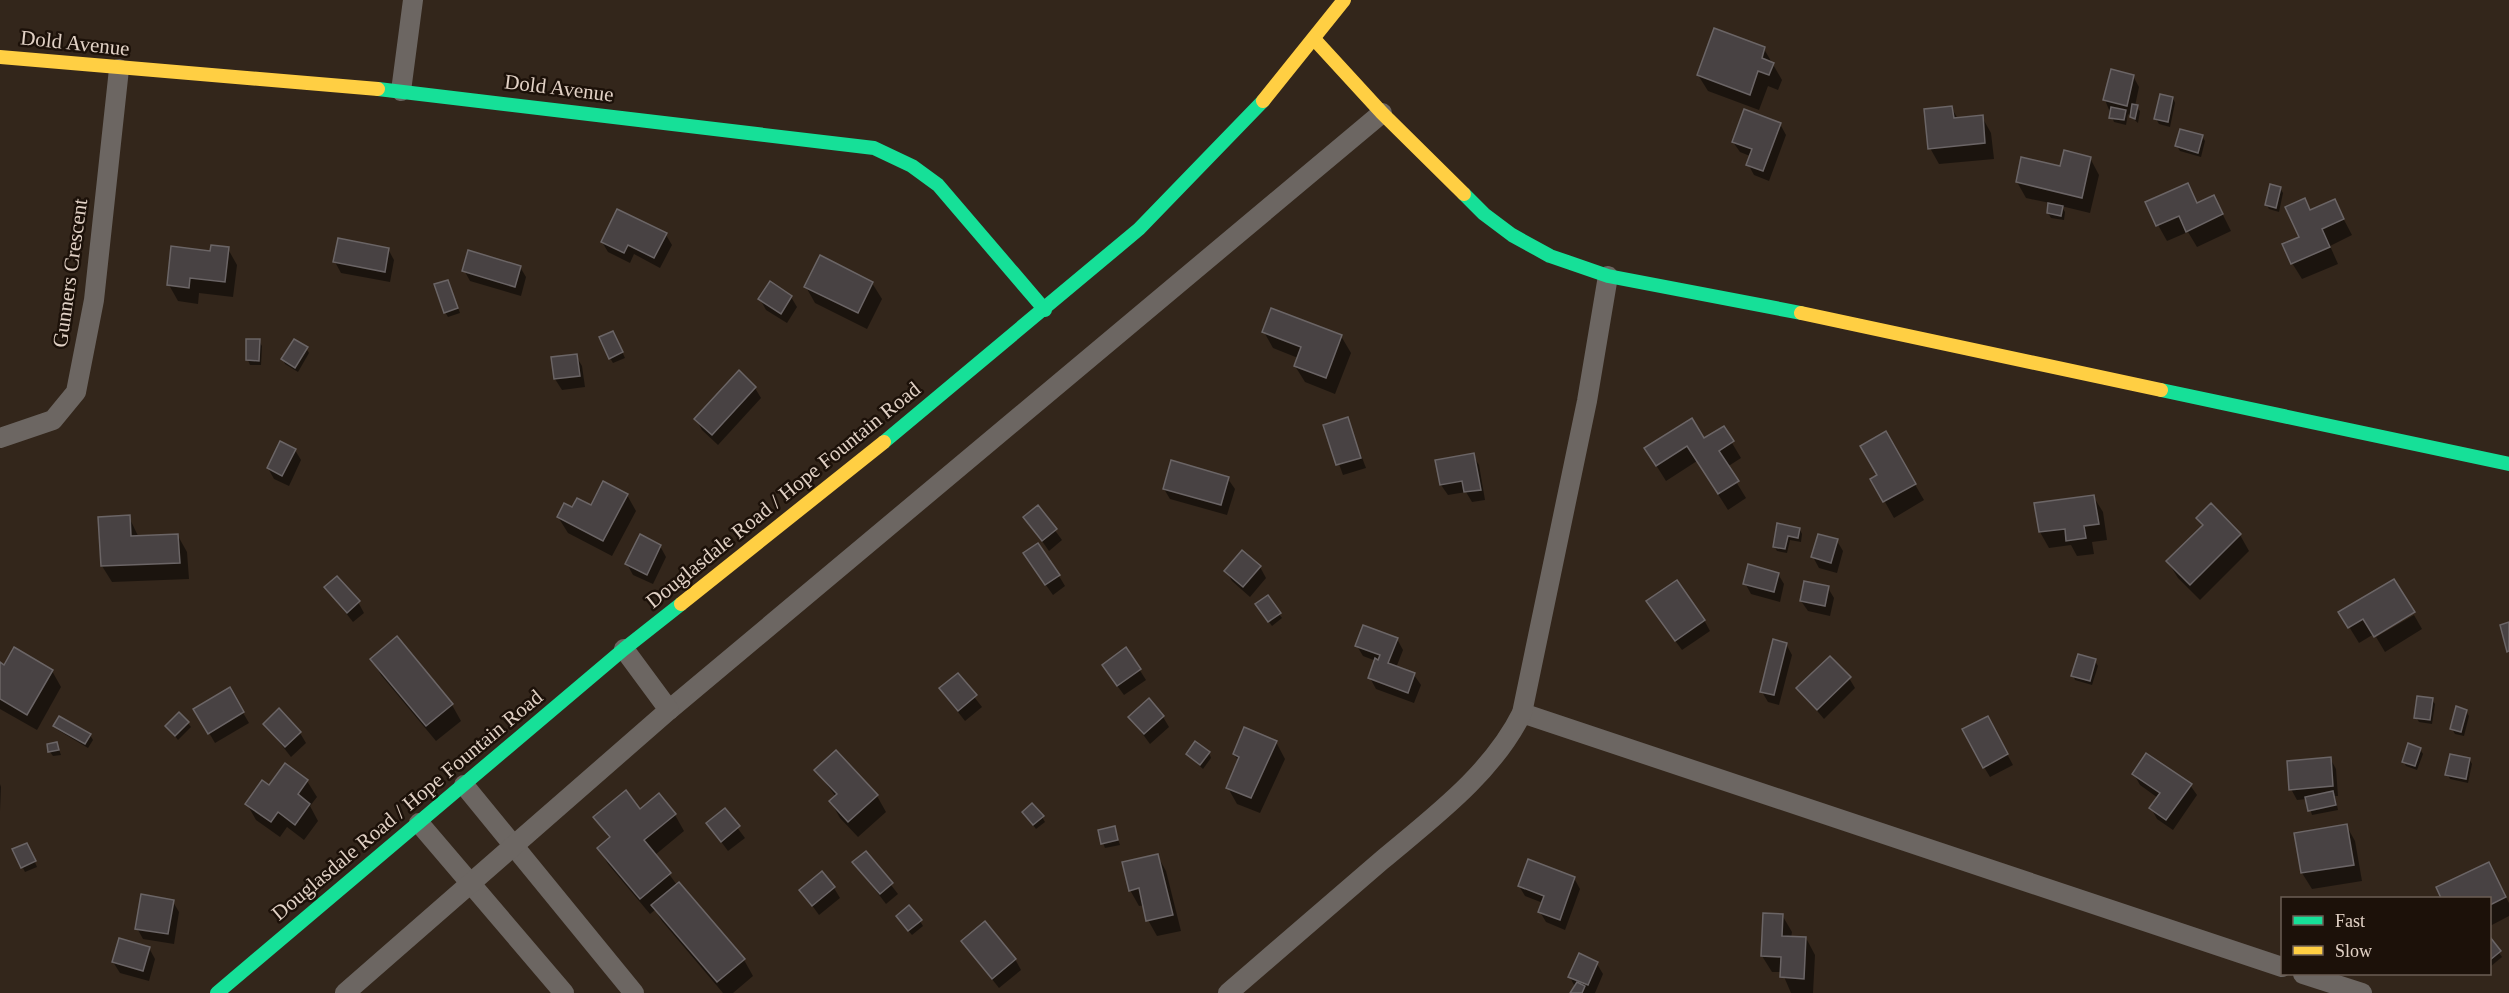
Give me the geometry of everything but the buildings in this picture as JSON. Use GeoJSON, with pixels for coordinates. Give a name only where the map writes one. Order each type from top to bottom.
{"type":"FeatureCollection","features":[{"type":"Feature","properties":{"kind":"street"},"geometry":{"type":"LineString","coordinates":[[401,91],[413,0]]}},
{"type":"Feature","properties":{"kind":"street","name":"Douglasdale Road / Hope Fountain Road"},"geometry":{"type":"LineString","coordinates":[[217,993],[624,649],[838,480],[1046,310],[1183,188],[1315,40],[1344,0]]}},
{"type":"Feature","properties":{"kind":"street"},"geometry":{"type":"LineString","coordinates":[[1315,40],[1382,113],[1485,214],[1512,235],[1550,256],[1608,276],[1750,302],[2509,464]]}},
{"type":"Feature","properties":{"kind":"street","name":"Dold Avenue"},"geometry":{"type":"LineString","coordinates":[[0,57],[119,69],[401,91],[846,142],[880,150],[918,168],[938,185],[1046,310]]}},
{"type":"Feature","properties":{"kind":"street","name":"Gunners Crescent"},"geometry":{"type":"LineString","coordinates":[[0,438],[53,420],[76,392],[94,300],[119,69]]}},
{"type":"Feature","properties":{"kind":"street"},"geometry":{"type":"LineString","coordinates":[[345,993],[669,710],[1382,113]]}},
{"type":"Feature","properties":{"kind":"street"},"geometry":{"type":"LineString","coordinates":[[1228,993],[1473,779],[1503,745],[1522,713],[1587,401],[1608,276]]}},
{"type":"Feature","properties":{"kind":"street"},"geometry":{"type":"LineString","coordinates":[[624,649],[669,710]]}},
{"type":"Feature","properties":{"kind":"street"},"geometry":{"type":"LineString","coordinates":[[1522,713],[2281,966]]}},
{"type":"Feature","properties":{"kind":"street"},"geometry":{"type":"LineString","coordinates":[[464,785],[512,847],[634,993]]}},
{"type":"Feature","properties":{"kind":"street"},"geometry":{"type":"LineString","coordinates":[[419,823],[564,993]]}},
{"type":"Feature","properties":{"kind":"street"},"geometry":{"type":"LineString","coordinates":[[2306,975],[2362,993]]}},
{"type":"Feature","properties":{"kind":"traffic: fast"},"geometry":{"type":"LineString","coordinates":[[378,89],[874,148],[912,166],[938,185],[1045,310]]}},
{"type":"Feature","properties":{"kind":"traffic: fast"},"geometry":{"type":"LineString","coordinates":[[884,442],[1139,229],[1263,101]]}},
{"type":"Feature","properties":{"kind":"traffic: fast"},"geometry":{"type":"LineString","coordinates":[[1464,194],[1484,214],[1512,235],[1550,256],[1608,276],[1801,313]]}},
{"type":"Feature","properties":{"kind":"traffic: fast"},"geometry":{"type":"LineString","coordinates":[[2161,390],[2509,464]]}},
{"type":"Feature","properties":{"kind":"traffic: fast"},"geometry":{"type":"LineString","coordinates":[[217,993],[624,649],[681,604]]}},
{"type":"Feature","properties":{"kind":"traffic: slow"},"geometry":{"type":"LineString","coordinates":[[1263,101],[1344,0]]}},
{"type":"Feature","properties":{"kind":"traffic: slow"},"geometry":{"type":"LineString","coordinates":[[1315,40],[1382,113],[1464,194]]}},
{"type":"Feature","properties":{"kind":"traffic: slow"},"geometry":{"type":"LineString","coordinates":[[0,57],[378,89]]}},
{"type":"Feature","properties":{"kind":"traffic: slow"},"geometry":{"type":"LineString","coordinates":[[1801,313],[2161,390]]}},
{"type":"Feature","properties":{"kind":"traffic: slow"},"geometry":{"type":"LineString","coordinates":[[681,604],[884,442]]}}]}
